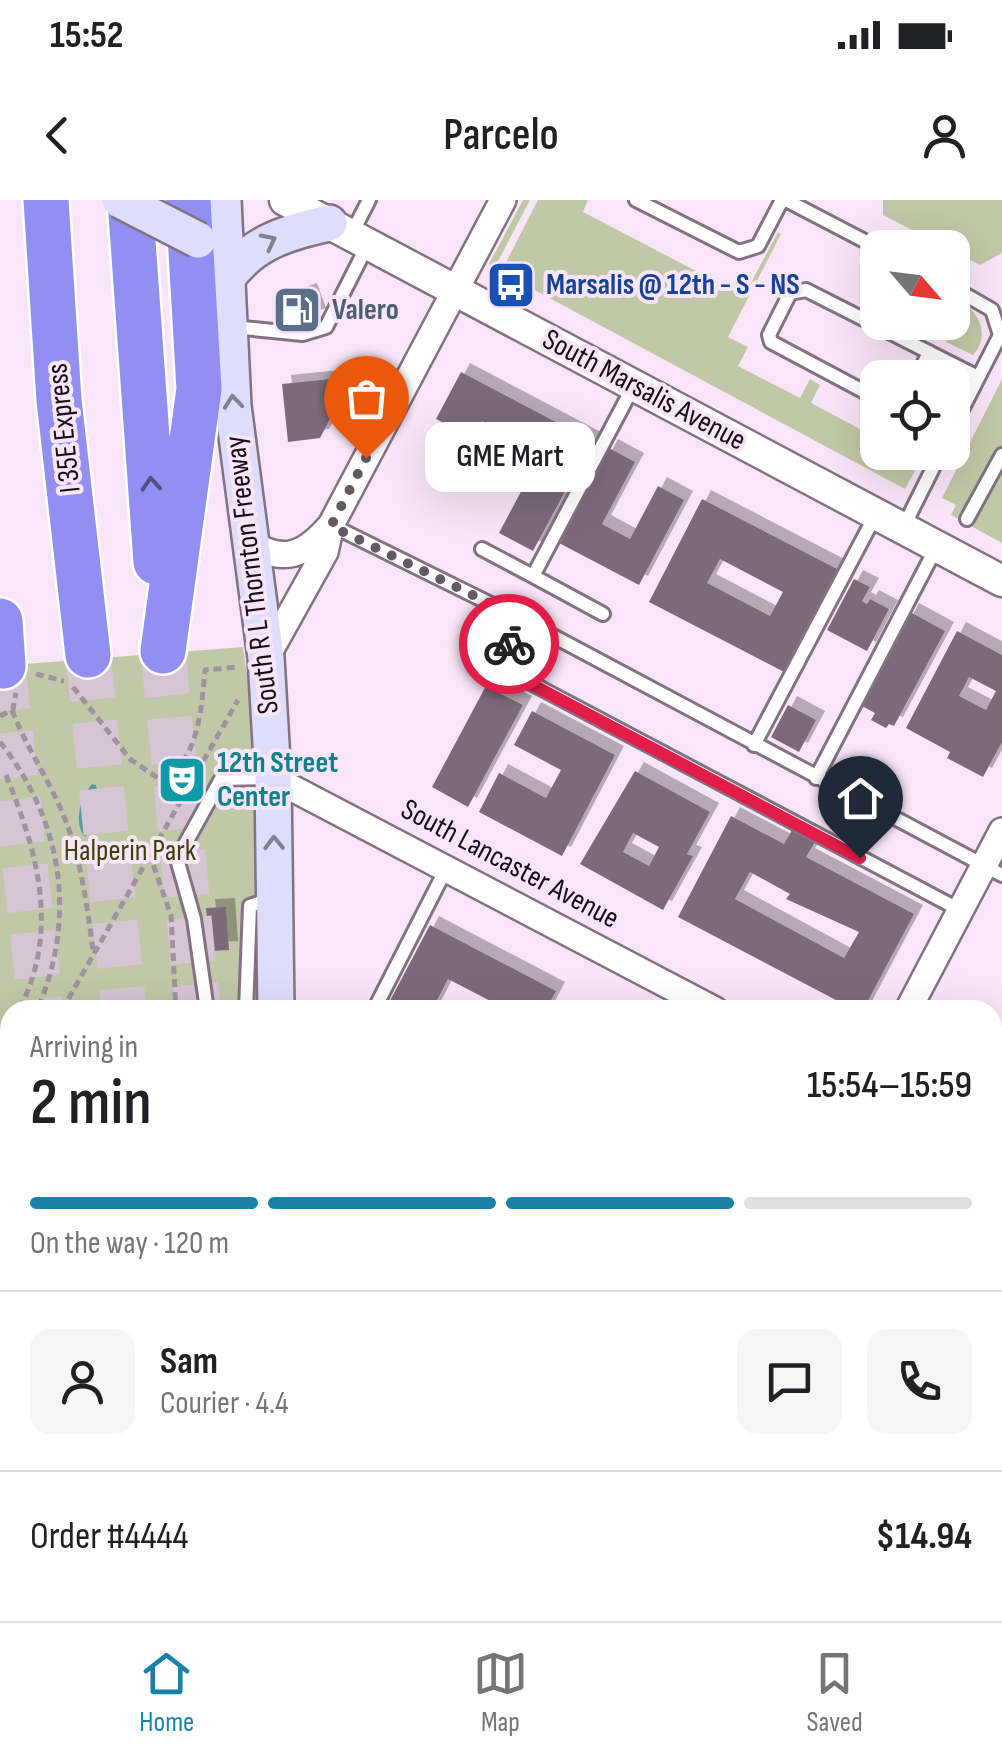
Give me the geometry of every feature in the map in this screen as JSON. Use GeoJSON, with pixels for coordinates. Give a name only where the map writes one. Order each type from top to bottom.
{"type":"FeatureCollection","features":[{"type":"Feature","properties":{"kind":"highway","name":"I 35E Express"},"geometry":{"type":"LineString","coordinates":[[46,200],[59,400],[88,655]]}},
{"type":"Feature","properties":{"kind":"highway"},"geometry":{"type":"LineString","coordinates":[[130,200],[163,651],[199,389],[193,220]]}},
{"type":"Feature","properties":{"kind":"highway"},"geometry":{"type":"LineString","coordinates":[[0,621],[11,675]]}},
{"type":"Feature","properties":{"kind":"main road"},"geometry":{"type":"LineString","coordinates":[[120,200],[193,220],[224,282],[256,246],[284,233],[349,233]]}},
{"type":"Feature","properties":{"kind":"main road","name":"South R L Thornton Freeway"},"geometry":{"type":"LineString","coordinates":[[223,200],[226,327],[273,778],[276,1000]]}},
{"type":"Feature","properties":{"kind":"street","name":"South Marsalis Avenue"},"geometry":{"type":"LineString","coordinates":[[286,200],[1002,581]]}},
{"type":"Feature","properties":{"kind":"street"},"geometry":{"type":"LineString","coordinates":[[251,543],[271,554],[293,557],[315,544],[331,526],[503,200]]}},
{"type":"Feature","properties":{"kind":"street"},"geometry":{"type":"LineString","coordinates":[[262,662],[325,552],[331,526]]}},
{"type":"Feature","properties":{"kind":"street","name":"South Lancaster Avenue"},"geometry":{"type":"LineString","coordinates":[[273,778],[696,1000]]}},
{"type":"Feature","properties":{"kind":"street"},"geometry":{"type":"LineString","coordinates":[[913,1000],[960,910],[993,870],[1002,831]]}},
{"type":"Feature","properties":{"kind":"lane"},"geometry":{"type":"LineString","coordinates":[[226,327],[303,334],[326,327],[349,233],[369,200]]}},
{"type":"Feature","properties":{"kind":"lane"},"geometry":{"type":"LineString","coordinates":[[636,200],[739,252],[749,252],[758,246],[784,200],[860,239]]}},
{"type":"Feature","properties":{"kind":"lane"},"geometry":{"type":"LineString","coordinates":[[860,390],[770,342],[769,335],[790,293],[806,290],[978,377]]}},
{"type":"Feature","properties":{"kind":"lane"},"geometry":{"type":"LineString","coordinates":[[970,297],[986,305],[1000,326],[1000,335],[970,393]]}},
{"type":"Feature","properties":{"kind":"lane"},"geometry":{"type":"LineString","coordinates":[[925,360],[929,352]]}},
{"type":"Feature","properties":{"kind":"lane"},"geometry":{"type":"LineString","coordinates":[[533,576],[634,384]]}},
{"type":"Feature","properties":{"kind":"lane"},"geometry":{"type":"LineString","coordinates":[[968,519],[1002,456]]}},
{"type":"Feature","properties":{"kind":"lane"},"geometry":{"type":"LineString","coordinates":[[754,745],[890,521],[927,470]]}},
{"type":"Feature","properties":{"kind":"lane"},"geometry":{"type":"LineString","coordinates":[[331,526],[522,619],[993,870]]}},
{"type":"Feature","properties":{"kind":"lane"},"geometry":{"type":"LineString","coordinates":[[816,778],[937,546]]}},
{"type":"Feature","properties":{"kind":"lane"},"geometry":{"type":"LineString","coordinates":[[482,549],[603,614]]}},
{"type":"Feature","properties":{"kind":"lane"},"geometry":{"type":"LineString","coordinates":[[522,619],[497,666],[960,910]]}},
{"type":"Feature","properties":{"kind":"lane"},"geometry":{"type":"LineString","coordinates":[[206,1000],[194,918],[177,859],[221,779],[273,778]]}},
{"type":"Feature","properties":{"kind":"lane"},"geometry":{"type":"LineString","coordinates":[[379,1000],[448,867]]}},
{"type":"Feature","properties":{"kind":"lane"},"geometry":{"type":"LineString","coordinates":[[246,1000],[250,906],[275,897]]}},
{"type":"Feature","properties":{"kind":"path"},"geometry":{"type":"LineString","coordinates":[[0,716],[12,710],[17,700],[11,675],[37,674],[68,683],[83,695],[130,759],[158,778],[177,768],[190,744],[201,714],[205,670],[262,662]]}},
{"type":"Feature","properties":{"kind":"path"},"geometry":{"type":"LineString","coordinates":[[68,1000],[262,662]]}},
{"type":"Feature","properties":{"kind":"path"},"geometry":{"type":"LineString","coordinates":[[12,710],[31,757],[64,817],[86,896],[93,954]]}},
{"type":"Feature","properties":{"kind":"path"},"geometry":{"type":"LineString","coordinates":[[0,742],[20,767],[39,804],[57,857],[60,933],[40,1000]]}},
{"type":"Feature","properties":{"kind":"path"},"geometry":{"type":"LineString","coordinates":[[6,775],[30,832],[42,890],[38,961],[23,1000]]}},
{"type":"Feature","properties":{"kind":"path"},"geometry":{"type":"LineString","coordinates":[[149,853],[170,915],[175,1000]]}},
{"type":"Feature","properties":{"kind":"green space"},"geometry":{"type":"Polygon","coordinates":[[[523,200],[530,200],[495,267],[489,264],[523,200]]]}},
{"type":"Feature","properties":{"kind":"green space"},"geometry":{"type":"Polygon","coordinates":[[[538,200],[588,200],[583,212],[744,296],[778,232],[781,234],[728,337],[748,347],[738,366],[800,398],[810,379],[820,385],[811,403],[860,429],[860,465],[501,272],[538,200]]]}},
{"type":"Feature","properties":{"kind":"green space"},"geometry":{"type":"Polygon","coordinates":[[[883,200],[1002,200],[1002,253],[980,265],[970,260],[970,230],[912,230],[883,215],[883,200]]]}},
{"type":"Feature","properties":{"kind":"green space"},"geometry":{"type":"Polygon","coordinates":[[[970,308],[982,331],[979,347],[973,355],[946,342],[970,340],[970,308]]]}},
{"type":"Feature","properties":{"kind":"green space"},"geometry":{"type":"Polygon","coordinates":[[[1002,379],[1002,543],[951,515],[956,505],[942,498],[956,470],[970,470],[970,442],[1002,379]]]}},
{"type":"Feature","properties":{"kind":"green space"},"geometry":{"type":"Polygon","coordinates":[[[870,470],[916,470],[905,489],[870,470]]]}},
{"type":"Feature","properties":{"kind":"green space","name":"Halperin Park"},"geometry":{"type":"Polygon","coordinates":[[[243,647],[258,755],[254,761],[261,1000],[0,1000],[0,666],[243,647]]]}},
{"type":"Feature","properties":{"kind":"water"},"geometry":{"type":"Polygon","coordinates":[[[92,784],[96,785],[99,806],[94,826],[85,837],[79,825],[80,810],[92,784]]]}},
{"type":"Feature","properties":{"kind":"building","name":"Valero"},"geometry":{"type":"Polygon","coordinates":[[[308,292],[317,317],[285,328],[276,303],[308,292]]]}},
{"type":"Feature","properties":{"kind":"building"},"geometry":{"type":"Polygon","coordinates":[[[461,372],[592,441],[533,551],[499,533],[533,469],[481,442],[490,426],[482,421],[473,439],[436,419],[461,372]]]}},
{"type":"Feature","properties":{"kind":"building"},"geometry":{"type":"Polygon","coordinates":[[[340,378],[342,396],[320,438],[288,442],[282,384],[340,378]]]}},
{"type":"Feature","properties":{"kind":"building"},"geometry":{"type":"Polygon","coordinates":[[[609,448],[635,462],[602,524],[630,539],[658,486],[684,500],[639,585],[559,543],[609,448]]]}},
{"type":"Feature","properties":{"kind":"building"},"geometry":{"type":"Polygon","coordinates":[[[702,499],[841,571],[788,674],[649,602],[702,499]],[[720,559],[707,583],[770,616],[783,592],[720,559]]]}},
{"type":"Feature","properties":{"kind":"building"},"geometry":{"type":"Polygon","coordinates":[[[854,579],[870,587],[862,601],[867,604],[870,599],[889,609],[867,651],[827,630],[854,579]]]}},
{"type":"Feature","properties":{"kind":"building"},"geometry":{"type":"Polygon","coordinates":[[[910,612],[945,631],[894,726],[889,724],[886,728],[871,720],[875,713],[860,705],[910,612]]]}},
{"type":"Feature","properties":{"kind":"building"},"geometry":{"type":"Polygon","coordinates":[[[957,631],[1002,655],[1002,742],[983,777],[947,758],[950,752],[906,728],[957,631]],[[969,677],[959,696],[986,710],[996,691],[969,677]]]}},
{"type":"Feature","properties":{"kind":"building"},"geometry":{"type":"Polygon","coordinates":[[[499,675],[509,680],[501,694],[523,705],[468,807],[432,787],[487,684],[492,687],[499,675]]]}},
{"type":"Feature","properties":{"kind":"building"},"geometry":{"type":"Polygon","coordinates":[[[788,705],[816,720],[799,752],[771,737],[788,705]]]}},
{"type":"Feature","properties":{"kind":"building"},"geometry":{"type":"Polygon","coordinates":[[[532,711],[615,755],[562,856],[479,812],[499,773],[546,798],[561,770],[514,745],[532,711]]]}},
{"type":"Feature","properties":{"kind":"building"},"geometry":{"type":"Polygon","coordinates":[[[635,771],[710,812],[687,854],[693,856],[663,910],[580,864],[635,771]],[[633,833],[623,852],[649,866],[659,847],[633,833]]]}},
{"type":"Feature","properties":{"kind":"building"},"geometry":{"type":"Polygon","coordinates":[[[731,816],[784,844],[792,830],[815,842],[806,857],[914,914],[868,1000],[836,1000],[678,917],[731,816]],[[750,872],[735,899],[844,958],[859,932],[786,899],[790,894],[750,872]]]}},
{"type":"Feature","properties":{"kind":"building"},"geometry":{"type":"Polygon","coordinates":[[[226,907],[229,950],[211,951],[206,908],[226,907]]]}},
{"type":"Feature","properties":{"kind":"building"},"geometry":{"type":"Polygon","coordinates":[[[430,925],[556,991],[551,1000],[488,1000],[448,979],[437,1000],[390,1000],[430,925]]]}},
{"type":"Feature","properties":{"kind":"tunnel"},"geometry":{"type":"LineString","coordinates":[[163,651],[197,1000]]}},
{"type":"Feature","properties":{"kind":"tunnel"},"geometry":{"type":"LineString","coordinates":[[88,655],[123,1000]]}},
{"type":"Feature","properties":{"kind":"tunnel"},"geometry":{"type":"LineString","coordinates":[[3,666],[40,1000]]}},
{"type":"Feature","properties":{"kind":"way so far"},"geometry":{"type":"LineString","coordinates":[[366,458],[331,526],[522,619],[509,644]]}},
{"type":"Feature","properties":{"kind":"place","name":"Marsalis @ 12th - S - NS"},"geometry":{"type":"Point","coordinates":[511,285]}},
{"type":"Feature","properties":{"kind":"place","name":"Valero"},"geometry":{"type":"Point","coordinates":[297,310]}},
{"type":"Feature","properties":{"kind":"place","name":"GME Mart"},"geometry":{"type":"Point","coordinates":[366,458]}},
{"type":"Feature","properties":{"kind":"place","name":"12th Street Center"},"geometry":{"type":"Point","coordinates":[182,780]}},
{"type":"Feature","properties":{"kind":"route"},"geometry":{"type":"LineString","coordinates":[[509,644],[497,666],[860,858]]}}]}
